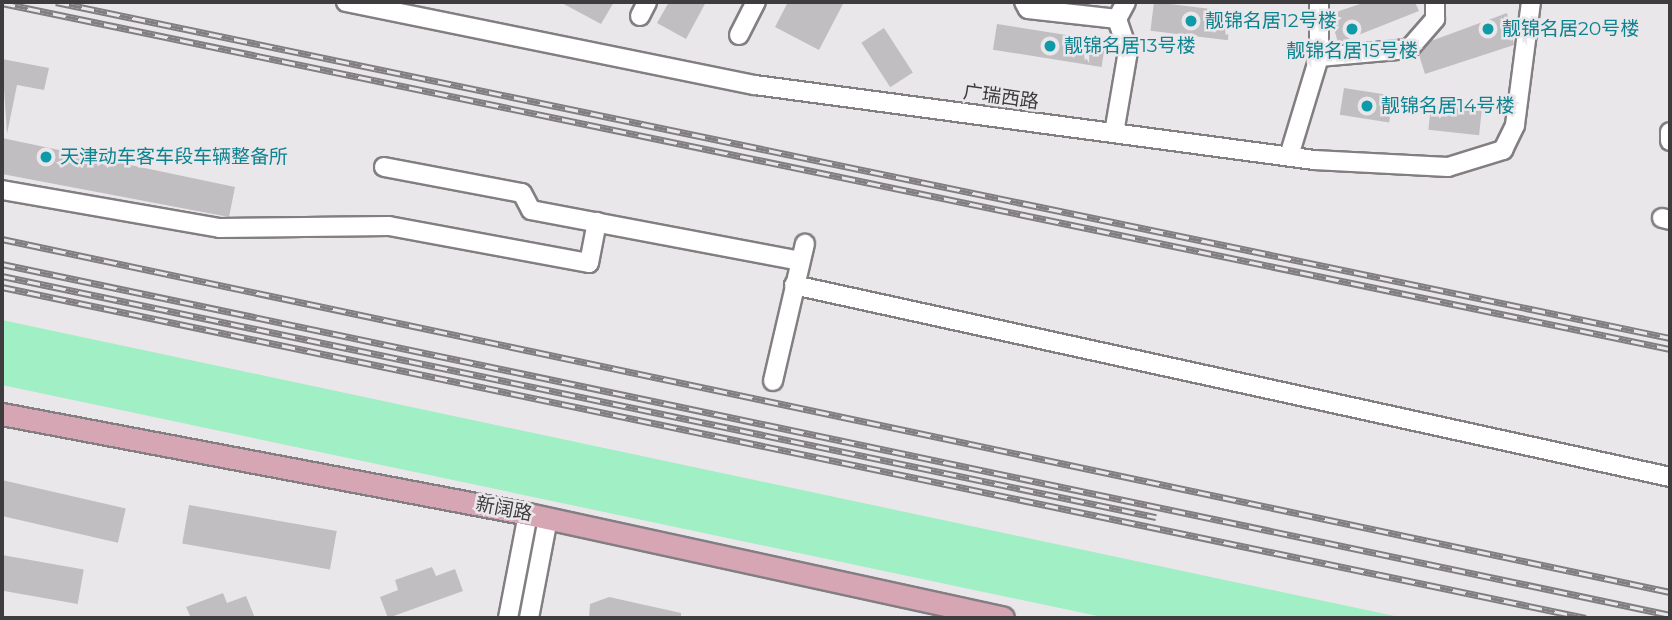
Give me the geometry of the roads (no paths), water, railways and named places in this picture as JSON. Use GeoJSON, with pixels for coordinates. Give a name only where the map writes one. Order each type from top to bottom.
{"type":"FeatureCollection","features":[{"type":"Feature","properties":{"kind":"main road","name":"新阔路"},"geometry":{"type":"LineString","coordinates":[[2,414],[538,516],[1003,618]]}},
{"type":"Feature","properties":{"kind":"street","name":"广瑞西路"},"geometry":{"type":"LineString","coordinates":[[346,2],[755,85],[1289,156],[1448,167],[1503,150],[1515,125],[1531,2]]}},
{"type":"Feature","properties":{"kind":"street"},"geometry":{"type":"LineString","coordinates":[[739,35],[756,2]]}},
{"type":"Feature","properties":{"kind":"street"},"geometry":{"type":"LineString","coordinates":[[1024,2],[1028,9],[1117,19]]}},
{"type":"Feature","properties":{"kind":"street"},"geometry":{"type":"LineString","coordinates":[[1114,133],[1128,51],[1117,19],[1126,2]]}},
{"type":"Feature","properties":{"kind":"street"},"geometry":{"type":"LineString","coordinates":[[1289,156],[1319,57],[1318,2]]}},
{"type":"Feature","properties":{"kind":"street"},"geometry":{"type":"LineString","coordinates":[[1319,57],[1409,49],[1436,19],[1435,2]]}},
{"type":"Feature","properties":{"kind":"street"},"geometry":{"type":"LineString","coordinates":[[1670,132],[1670,141]]}},
{"type":"Feature","properties":{"kind":"street"},"geometry":{"type":"LineString","coordinates":[[384,167],[522,193],[531,210],[803,253],[773,381]]}},
{"type":"Feature","properties":{"kind":"street"},"geometry":{"type":"LineString","coordinates":[[2,190],[220,228],[389,226],[589,263],[597,222]]}},
{"type":"Feature","properties":{"kind":"street"},"geometry":{"type":"LineString","coordinates":[[794,285],[1670,477]]}},
{"type":"Feature","properties":{"kind":"street"},"geometry":{"type":"LineString","coordinates":[[508,618],[538,516]]}},
{"type":"Feature","properties":{"kind":"street"},"geometry":{"type":"LineString","coordinates":[[529,618],[538,516]]}},
{"type":"Feature","properties":{"kind":"railway"},"geometry":{"type":"LineString","coordinates":[[56,2],[1670,338]]}},
{"type":"Feature","properties":{"kind":"railway"},"geometry":{"type":"LineString","coordinates":[[2,3],[1670,349]]}},
{"type":"Feature","properties":{"kind":"railway"},"geometry":{"type":"LineString","coordinates":[[2,239],[1670,592]]}},
{"type":"Feature","properties":{"kind":"railway"},"geometry":{"type":"LineString","coordinates":[[2,264],[1670,615]]}},
{"type":"Feature","properties":{"kind":"railway"},"geometry":{"type":"LineString","coordinates":[[2,276],[1156,517]]}},
{"type":"Feature","properties":{"kind":"railway"},"geometry":{"type":"LineString","coordinates":[[2,287],[1586,618]]}},
{"type":"Feature","properties":{"kind":"place","name":"靓锦名居12号楼"},"geometry":{"type":"Point","coordinates":[1191,21]}},
{"type":"Feature","properties":{"kind":"place","name":"靓锦名居15号楼"},"geometry":{"type":"Point","coordinates":[1352,29]}},
{"type":"Feature","properties":{"kind":"place","name":"靓锦名居20号楼"},"geometry":{"type":"Point","coordinates":[1488,29]}},
{"type":"Feature","properties":{"kind":"place","name":"靓锦名居13号楼"},"geometry":{"type":"Point","coordinates":[1050,46]}},
{"type":"Feature","properties":{"kind":"place","name":"靓锦名居14号楼"},"geometry":{"type":"Point","coordinates":[1367,106]}},
{"type":"Feature","properties":{"kind":"place","name":"天津动车客车段车辆整备所"},"geometry":{"type":"Point","coordinates":[46,157]}}]}
